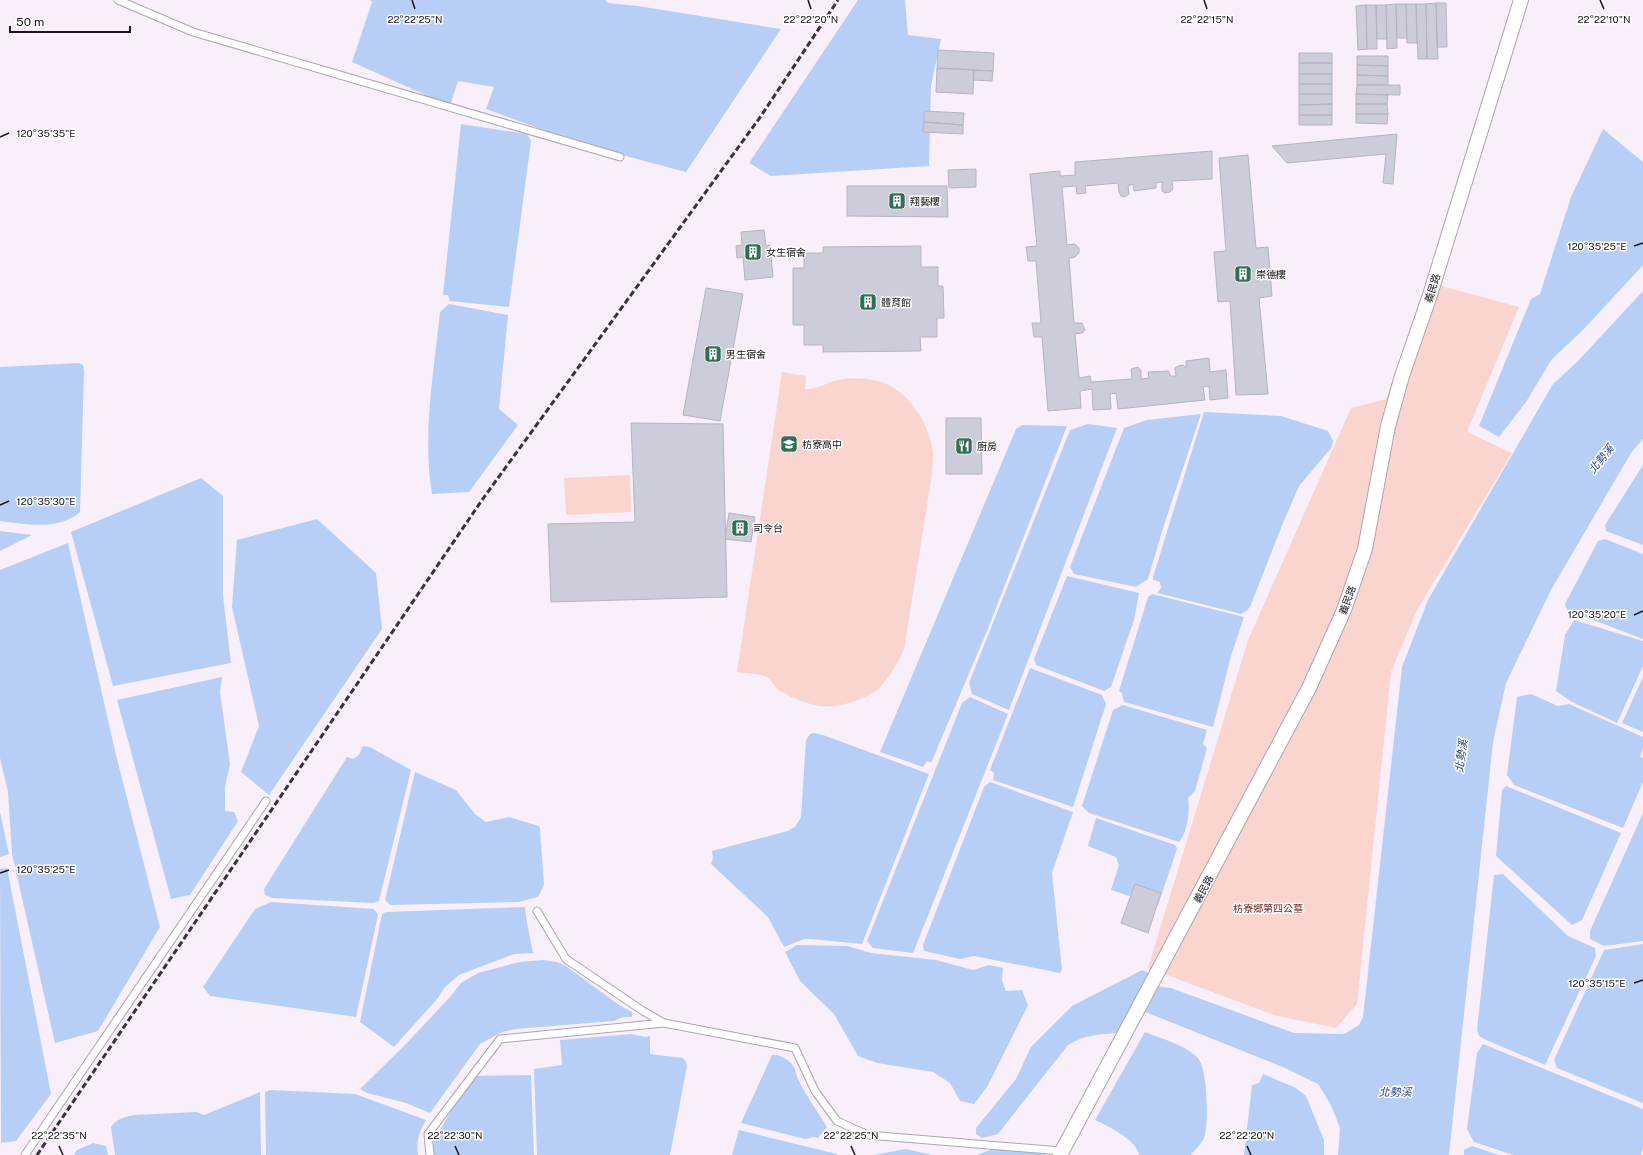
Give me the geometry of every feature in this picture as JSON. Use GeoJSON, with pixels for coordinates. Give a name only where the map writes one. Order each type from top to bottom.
{"type":"FeatureCollection","features":[{"type":"Feature","properties":{"kind":"street","name":"義民路"},"geometry":{"type":"LineString","coordinates":[[1061,1153],[1306,695],[1344,610],[1365,549],[1388,426],[1400,384],[1430,295],[1521,0]]}},
{"type":"Feature","properties":{"kind":"lane"},"geometry":{"type":"LineString","coordinates":[[118,0],[193,32],[620,157]]}},
{"type":"Feature","properties":{"kind":"lane"},"geometry":{"type":"LineString","coordinates":[[25,1155],[266,801]]}},
{"type":"Feature","properties":{"kind":"lane"},"geometry":{"type":"LineString","coordinates":[[537,911],[566,959],[643,1011],[664,1023]]}},
{"type":"Feature","properties":{"kind":"lane"},"geometry":{"type":"LineString","coordinates":[[430,1155],[428,1134],[500,1039],[664,1023],[795,1048],[815,1091],[837,1121],[868,1135],[1061,1153]]}},
{"type":"Feature","properties":{"kind":"green space","name":"枋寮鄉第四公墓"},"geometry":{"type":"Polygon","coordinates":[[[1427,282],[1519,307],[1467,432],[1512,453],[1417,610],[1391,672],[1357,1004],[1336,1028],[1277,1016],[1148,968],[1248,640],[1351,408],[1386,399],[1427,282]]]}},
{"type":"Feature","properties":{"kind":"green space"},"geometry":{"type":"Polygon","coordinates":[[[782,372],[806,376],[805,389],[815,388],[849,378],[870,379],[889,385],[902,393],[915,408],[929,434],[933,452],[932,474],[904,650],[893,670],[879,688],[859,700],[842,705],[826,707],[810,704],[795,699],[780,691],[765,676],[737,672],[782,372]]]}},
{"type":"Feature","properties":{"kind":"green space"},"geometry":{"type":"Polygon","coordinates":[[[630,475],[631,512],[566,515],[564,478],[630,475]]]}},
{"type":"Feature","properties":{"kind":"water"},"geometry":{"type":"Polygon","coordinates":[[[370,0],[605,0],[608,3],[638,6],[781,29],[686,172],[584,145],[486,109],[494,87],[458,81],[450,106],[352,62],[372,2],[370,0]]]}},
{"type":"Feature","properties":{"kind":"water"},"geometry":{"type":"Polygon","coordinates":[[[858,0],[905,0],[908,35],[941,39],[931,86],[929,166],[771,176],[749,163],[858,0]]]}},
{"type":"Feature","properties":{"kind":"water"},"geometry":{"type":"Polygon","coordinates":[[[461,124],[527,134],[531,141],[509,307],[450,301],[448,295],[443,295],[461,124]]]}},
{"type":"Feature","properties":{"kind":"water"},"geometry":{"type":"Polygon","coordinates":[[[1603,129],[1643,162],[1643,265],[1583,330],[1552,359],[1526,402],[1499,437],[1479,426],[1531,299],[1540,294],[1571,197],[1603,129]]]}},
{"type":"Feature","properties":{"kind":"water","name":"北勢溪"},"geometry":{"type":"Polygon","coordinates":[[[1643,291],[1643,439],[1631,453],[1551,590],[1506,683],[1493,742],[1449,1155],[1338,1155],[1340,1128],[1331,1105],[1318,1084],[1285,1068],[1133,1007],[1118,1033],[1086,1037],[1068,1045],[998,1134],[982,1138],[976,1134],[976,1128],[1016,1079],[1031,1047],[1072,1006],[1142,970],[1152,974],[1146,985],[1171,988],[1294,1033],[1344,1034],[1359,1025],[1363,1017],[1402,667],[1428,600],[1553,384],[1577,362],[1643,291]]]}},
{"type":"Feature","properties":{"kind":"water"},"geometry":{"type":"Polygon","coordinates":[[[449,304],[508,315],[499,409],[518,425],[469,492],[432,494],[428,449],[432,380],[440,312],[449,304]]]}},
{"type":"Feature","properties":{"kind":"water"},"geometry":{"type":"Polygon","coordinates":[[[79,363],[83,365],[84,372],[80,512],[62,522],[52,524],[42,525],[0,521],[0,367],[79,363]]]}},
{"type":"Feature","properties":{"kind":"water"},"geometry":{"type":"Polygon","coordinates":[[[1204,412],[1281,416],[1328,431],[1333,441],[1332,447],[1299,486],[1250,607],[1241,614],[1157,593],[1161,588],[1160,582],[1153,580],[1204,412]]]}},
{"type":"Feature","properties":{"kind":"water"},"geometry":{"type":"Polygon","coordinates":[[[1201,414],[1164,525],[1148,579],[1136,587],[1074,574],[1070,567],[1124,428],[1147,420],[1201,414]]]}},
{"type":"Feature","properties":{"kind":"water"},"geometry":{"type":"Polygon","coordinates":[[[1088,424],[1117,428],[1009,710],[972,694],[969,683],[1070,430],[1088,424]]]}},
{"type":"Feature","properties":{"kind":"water"},"geometry":{"type":"Polygon","coordinates":[[[1022,425],[1067,426],[987,631],[931,763],[927,761],[923,767],[880,752],[1016,429],[1022,425]]]}},
{"type":"Feature","properties":{"kind":"water"},"geometry":{"type":"Polygon","coordinates":[[[1643,465],[1643,545],[1606,531],[1605,525],[1643,465]]]}},
{"type":"Feature","properties":{"kind":"water"},"geometry":{"type":"Polygon","coordinates":[[[201,478],[223,496],[223,596],[231,663],[113,686],[71,532],[201,478]]]}},
{"type":"Feature","properties":{"kind":"water"},"geometry":{"type":"Polygon","coordinates":[[[317,519],[376,573],[382,629],[269,795],[241,772],[259,726],[232,607],[237,540],[317,519]]]}},
{"type":"Feature","properties":{"kind":"water"},"geometry":{"type":"Polygon","coordinates":[[[0,531],[32,535],[0,551],[0,531]]]}},
{"type":"Feature","properties":{"kind":"water"},"geometry":{"type":"Polygon","coordinates":[[[1605,539],[1643,554],[1643,639],[1567,610],[1565,604],[1598,541],[1605,539]]]}},
{"type":"Feature","properties":{"kind":"water"},"geometry":{"type":"Polygon","coordinates":[[[68,543],[115,751],[160,927],[98,1031],[55,1043],[12,854],[8,792],[0,758],[0,570],[68,543]]]}},
{"type":"Feature","properties":{"kind":"water"},"geometry":{"type":"Polygon","coordinates":[[[1067,576],[1139,593],[1134,620],[1111,687],[1104,691],[1036,665],[1034,659],[1067,576]]]}},
{"type":"Feature","properties":{"kind":"water"},"geometry":{"type":"Polygon","coordinates":[[[1152,594],[1244,617],[1231,656],[1213,727],[1124,702],[1122,693],[1119,691],[1148,597],[1152,594]]]}},
{"type":"Feature","properties":{"kind":"water"},"geometry":{"type":"Polygon","coordinates":[[[1574,620],[1643,641],[1643,666],[1617,723],[1572,702],[1556,691],[1565,635],[1574,620]]]}},
{"type":"Feature","properties":{"kind":"water"},"geometry":{"type":"Polygon","coordinates":[[[1030,668],[1102,695],[1106,704],[1073,807],[993,780],[994,773],[990,770],[1030,668]]]}},
{"type":"Feature","properties":{"kind":"water"},"geometry":{"type":"Polygon","coordinates":[[[222,677],[220,692],[230,764],[225,787],[225,811],[234,812],[238,821],[190,895],[171,899],[117,700],[222,677]]]}},
{"type":"Feature","properties":{"kind":"water"},"geometry":{"type":"Polygon","coordinates":[[[1643,677],[1643,732],[1622,723],[1643,677]]]}},
{"type":"Feature","properties":{"kind":"water"},"geometry":{"type":"Polygon","coordinates":[[[1531,694],[1558,706],[1569,704],[1643,737],[1643,749],[1640,757],[1643,758],[1643,782],[1623,828],[1514,785],[1507,775],[1517,697],[1531,694]]]}},
{"type":"Feature","properties":{"kind":"water"},"geometry":{"type":"Polygon","coordinates":[[[970,697],[1008,714],[913,953],[873,948],[867,941],[962,703],[970,697]]]}},
{"type":"Feature","properties":{"kind":"water"},"geometry":{"type":"Polygon","coordinates":[[[1123,705],[1207,730],[1203,744],[1207,748],[1195,791],[1188,798],[1188,821],[1179,842],[1089,813],[1082,806],[1113,710],[1123,705]]]}},
{"type":"Feature","properties":{"kind":"water"},"geometry":{"type":"Polygon","coordinates":[[[813,733],[823,735],[929,774],[862,944],[804,939],[784,947],[768,917],[711,864],[713,858],[712,851],[788,831],[796,826],[801,817],[806,740],[810,734],[813,733]]]}},
{"type":"Feature","properties":{"kind":"water"},"geometry":{"type":"Polygon","coordinates":[[[363,746],[370,747],[411,770],[379,901],[373,903],[272,898],[265,895],[264,889],[347,757],[353,759],[359,755],[363,746]]]}},
{"type":"Feature","properties":{"kind":"water"},"geometry":{"type":"Polygon","coordinates":[[[415,772],[456,790],[475,814],[486,822],[509,817],[539,826],[544,885],[538,897],[518,902],[390,905],[385,900],[415,772]]]}},
{"type":"Feature","properties":{"kind":"water"},"geometry":{"type":"Polygon","coordinates":[[[990,782],[1073,812],[1052,873],[1062,970],[1060,973],[974,956],[960,959],[924,951],[923,945],[984,787],[990,782]]]}},
{"type":"Feature","properties":{"kind":"water"},"geometry":{"type":"Polygon","coordinates":[[[1506,786],[1621,833],[1582,920],[1572,925],[1496,856],[1502,790],[1506,786]]]}},
{"type":"Feature","properties":{"kind":"water"},"geometry":{"type":"Polygon","coordinates":[[[0,812],[9,854],[0,857],[0,812]]]}},
{"type":"Feature","properties":{"kind":"water"},"geometry":{"type":"Polygon","coordinates":[[[1643,813],[1643,941],[1604,946],[1590,939],[1590,931],[1643,813]]]}},
{"type":"Feature","properties":{"kind":"water"},"geometry":{"type":"Polygon","coordinates":[[[1096,818],[1175,845],[1177,849],[1158,905],[1111,890],[1119,865],[1116,857],[1088,846],[1096,818]]]}},
{"type":"Feature","properties":{"kind":"water"},"geometry":{"type":"Polygon","coordinates":[[[7,868],[51,1094],[16,1141],[1,1143],[0,869],[7,868]]]}},
{"type":"Feature","properties":{"kind":"water"},"geometry":{"type":"Polygon","coordinates":[[[1503,874],[1568,936],[1595,948],[1596,956],[1545,1065],[1484,1039],[1479,1036],[1477,1030],[1494,875],[1503,874]]]}},
{"type":"Feature","properties":{"kind":"water"},"geometry":{"type":"Polygon","coordinates":[[[271,902],[374,909],[378,915],[356,1017],[210,996],[203,987],[255,909],[271,902]]]}},
{"type":"Feature","properties":{"kind":"water"},"geometry":{"type":"Polygon","coordinates":[[[525,907],[533,953],[514,954],[459,975],[445,987],[437,999],[394,1047],[360,1022],[382,914],[386,912],[525,907]]]}},
{"type":"Feature","properties":{"kind":"water"},"geometry":{"type":"Polygon","coordinates":[[[1643,944],[1643,1103],[1557,1068],[1554,1060],[1604,950],[1643,944]]]}},
{"type":"Feature","properties":{"kind":"water"},"geometry":{"type":"Polygon","coordinates":[[[797,945],[847,946],[871,953],[936,960],[973,970],[989,965],[1003,968],[1002,981],[1006,991],[1022,990],[1028,1005],[987,1087],[974,1104],[960,1101],[950,1083],[933,1072],[877,1063],[858,1056],[834,1014],[800,981],[785,952],[797,945]]]}},
{"type":"Feature","properties":{"kind":"water"},"geometry":{"type":"Polygon","coordinates":[[[543,960],[557,962],[566,966],[619,1005],[632,1012],[632,1017],[623,1017],[614,1021],[516,1029],[502,1032],[480,1044],[430,1113],[406,1103],[367,1093],[360,1089],[403,1047],[450,997],[461,983],[478,973],[519,962],[543,960]]]}},
{"type":"Feature","properties":{"kind":"water"},"geometry":{"type":"Polygon","coordinates":[[[1145,1032],[1172,1042],[1191,1052],[1201,1063],[1205,1084],[1207,1109],[1206,1131],[1200,1145],[1191,1155],[1139,1155],[1137,1149],[1128,1139],[1095,1120],[1145,1032]]]}},
{"type":"Feature","properties":{"kind":"water"},"geometry":{"type":"Polygon","coordinates":[[[631,1034],[645,1037],[650,1036],[650,1054],[683,1058],[686,1062],[687,1066],[670,1155],[537,1155],[534,1069],[562,1065],[560,1040],[631,1034]]]}},
{"type":"Feature","properties":{"kind":"water"},"geometry":{"type":"Polygon","coordinates":[[[1483,1044],[1643,1109],[1643,1148],[1641,1155],[1513,1155],[1474,1142],[1467,1129],[1477,1053],[1483,1044]]]}},
{"type":"Feature","properties":{"kind":"water"},"geometry":{"type":"Polygon","coordinates":[[[772,1055],[783,1057],[790,1062],[802,1087],[827,1127],[818,1138],[814,1137],[805,1139],[741,1123],[772,1055]]]}},
{"type":"Feature","properties":{"kind":"water"},"geometry":{"type":"Polygon","coordinates":[[[1263,1074],[1296,1088],[1306,1096],[1324,1140],[1324,1155],[1244,1155],[1252,1085],[1259,1083],[1263,1074]]]}},
{"type":"Feature","properties":{"kind":"water"},"geometry":{"type":"Polygon","coordinates":[[[531,1075],[534,1155],[432,1155],[434,1140],[472,1076],[531,1075]]]}},
{"type":"Feature","properties":{"kind":"water"},"geometry":{"type":"Polygon","coordinates":[[[270,1090],[355,1094],[426,1120],[417,1145],[418,1155],[266,1155],[265,1092],[270,1090]]]}},
{"type":"Feature","properties":{"kind":"water"},"geometry":{"type":"Polygon","coordinates":[[[260,1092],[261,1155],[115,1155],[111,1127],[115,1122],[121,1119],[134,1115],[197,1112],[204,1115],[260,1092]]]}},
{"type":"Feature","properties":{"kind":"water"},"geometry":{"type":"Polygon","coordinates":[[[739,1130],[837,1154],[837,1155],[732,1155],[739,1130]]]}},
{"type":"Feature","properties":{"kind":"water"},"geometry":{"type":"Polygon","coordinates":[[[93,1143],[106,1146],[108,1155],[74,1155],[77,1150],[93,1143]]]}},
{"type":"Feature","properties":{"kind":"water"},"geometry":{"type":"Polygon","coordinates":[[[1472,1146],[1499,1155],[1464,1155],[1464,1150],[1472,1146]]]}},
{"type":"Feature","properties":{"kind":"water"},"geometry":{"type":"Polygon","coordinates":[[[906,1149],[932,1155],[874,1155],[906,1149]]]}},
{"type":"Feature","properties":{"kind":"water"},"geometry":{"type":"Polygon","coordinates":[[[993,1149],[1045,1153],[1046,1155],[977,1155],[993,1149]]]}},
{"type":"Feature","properties":{"kind":"building"},"geometry":{"type":"Polygon","coordinates":[[[1436,3],[1446,3],[1447,47],[1437,47],[1436,3]]]}},
{"type":"Feature","properties":{"kind":"building"},"geometry":{"type":"Polygon","coordinates":[[[1436,3],[1438,59],[1427,59],[1426,4],[1436,3]]]}},
{"type":"Feature","properties":{"kind":"building"},"geometry":{"type":"Polygon","coordinates":[[[1396,4],[1406,4],[1407,38],[1397,38],[1396,4]]]}},
{"type":"Feature","properties":{"kind":"building"},"geometry":{"type":"Polygon","coordinates":[[[1396,4],[1397,48],[1387,49],[1386,5],[1396,4]]]}},
{"type":"Feature","properties":{"kind":"building"},"geometry":{"type":"Polygon","coordinates":[[[1406,4],[1416,4],[1417,43],[1407,43],[1406,4]]]}},
{"type":"Feature","properties":{"kind":"building"},"geometry":{"type":"Polygon","coordinates":[[[1416,4],[1426,4],[1427,59],[1418,59],[1416,4]]]}},
{"type":"Feature","properties":{"kind":"building"},"geometry":{"type":"Polygon","coordinates":[[[1366,5],[1376,5],[1377,49],[1367,49],[1366,5]]]}},
{"type":"Feature","properties":{"kind":"building"},"geometry":{"type":"Polygon","coordinates":[[[1366,5],[1367,49],[1358,50],[1356,6],[1366,5]]]}},
{"type":"Feature","properties":{"kind":"building"},"geometry":{"type":"Polygon","coordinates":[[[1376,5],[1386,5],[1387,39],[1377,39],[1376,5]]]}},
{"type":"Feature","properties":{"kind":"building"},"geometry":{"type":"Polygon","coordinates":[[[938,50],[994,53],[993,71],[937,68],[938,50]]]}},
{"type":"Feature","properties":{"kind":"building"},"geometry":{"type":"Polygon","coordinates":[[[1299,53],[1332,53],[1332,63],[1299,63],[1299,53]]]}},
{"type":"Feature","properties":{"kind":"building"},"geometry":{"type":"Polygon","coordinates":[[[1357,56],[1388,56],[1388,66],[1357,65],[1357,56]]]}},
{"type":"Feature","properties":{"kind":"building"},"geometry":{"type":"Polygon","coordinates":[[[1299,63],[1332,63],[1332,74],[1299,74],[1299,63]]]}},
{"type":"Feature","properties":{"kind":"building"},"geometry":{"type":"Polygon","coordinates":[[[1357,65],[1388,66],[1388,76],[1357,75],[1357,65]]]}},
{"type":"Feature","properties":{"kind":"building"},"geometry":{"type":"Polygon","coordinates":[[[937,68],[974,70],[973,94],[936,92],[937,68]]]}},
{"type":"Feature","properties":{"kind":"building"},"geometry":{"type":"Polygon","coordinates":[[[974,70],[993,71],[992,81],[973,80],[974,70]]]}},
{"type":"Feature","properties":{"kind":"building"},"geometry":{"type":"Polygon","coordinates":[[[1299,74],[1332,74],[1332,84],[1299,84],[1299,74]]]}},
{"type":"Feature","properties":{"kind":"building"},"geometry":{"type":"Polygon","coordinates":[[[1357,75],[1388,76],[1388,85],[1357,85],[1357,75]]]}},
{"type":"Feature","properties":{"kind":"building"},"geometry":{"type":"Polygon","coordinates":[[[1299,84],[1332,84],[1332,94],[1299,94],[1299,84]]]}},
{"type":"Feature","properties":{"kind":"building"},"geometry":{"type":"Polygon","coordinates":[[[1357,85],[1400,85],[1400,95],[1356,94],[1357,85]]]}},
{"type":"Feature","properties":{"kind":"building"},"geometry":{"type":"Polygon","coordinates":[[[1299,94],[1332,94],[1332,104],[1299,105],[1299,94]]]}},
{"type":"Feature","properties":{"kind":"building"},"geometry":{"type":"Polygon","coordinates":[[[1356,94],[1388,95],[1387,104],[1356,104],[1356,94]]]}},
{"type":"Feature","properties":{"kind":"building"},"geometry":{"type":"Polygon","coordinates":[[[1332,104],[1332,115],[1299,115],[1299,105],[1332,104]]]}},
{"type":"Feature","properties":{"kind":"building"},"geometry":{"type":"Polygon","coordinates":[[[1356,104],[1387,104],[1388,114],[1356,114],[1356,104]]]}},
{"type":"Feature","properties":{"kind":"building"},"geometry":{"type":"Polygon","coordinates":[[[924,111],[964,113],[963,125],[924,122],[924,111]]]}},
{"type":"Feature","properties":{"kind":"building"},"geometry":{"type":"Polygon","coordinates":[[[1356,114],[1388,114],[1387,124],[1356,123],[1356,114]]]}},
{"type":"Feature","properties":{"kind":"building"},"geometry":{"type":"Polygon","coordinates":[[[1299,115],[1332,115],[1332,125],[1299,125],[1299,115]]]}},
{"type":"Feature","properties":{"kind":"building"},"geometry":{"type":"Polygon","coordinates":[[[924,122],[963,125],[963,134],[923,132],[924,122]]]}},
{"type":"Feature","properties":{"kind":"building"},"geometry":{"type":"Polygon","coordinates":[[[1397,134],[1393,184],[1383,183],[1386,154],[1287,163],[1272,146],[1397,134]]]}},
{"type":"Feature","properties":{"kind":"building"},"geometry":{"type":"Polygon","coordinates":[[[1212,151],[1212,179],[1172,181],[1173,189],[1170,192],[1165,193],[1162,191],[1162,182],[1156,183],[1156,188],[1134,191],[1133,184],[1128,186],[1129,194],[1125,197],[1121,196],[1119,192],[1118,183],[1085,186],[1086,193],[1077,194],[1076,186],[1062,187],[1067,245],[1075,244],[1079,248],[1079,253],[1075,257],[1069,258],[1074,323],[1082,323],[1085,330],[1082,333],[1075,334],[1079,378],[1090,376],[1091,382],[1132,379],[1131,369],[1138,367],[1141,371],[1141,379],[1149,378],[1148,372],[1169,371],[1170,376],[1176,376],[1175,368],[1183,365],[1186,368],[1186,361],[1209,358],[1210,372],[1226,370],[1228,398],[1210,400],[1209,386],[1203,387],[1205,400],[1118,409],[1116,393],[1110,394],[1111,409],[1093,410],[1092,389],[1080,391],[1081,408],[1048,411],[1042,337],[1034,337],[1032,323],[1041,323],[1036,261],[1028,261],[1026,247],[1037,246],[1030,174],[1060,171],[1060,176],[1075,175],[1075,162],[1212,151]]]}},
{"type":"Feature","properties":{"kind":"building","name":"崇德樓"},"geometry":{"type":"Polygon","coordinates":[[[1248,155],[1256,248],[1268,247],[1272,296],[1259,298],[1268,394],[1236,395],[1230,301],[1218,302],[1214,252],[1226,251],[1219,158],[1248,155]]]}},
{"type":"Feature","properties":{"kind":"building"},"geometry":{"type":"Polygon","coordinates":[[[976,169],[976,187],[949,188],[948,170],[976,169]]]}},
{"type":"Feature","properties":{"kind":"building","name":"翔藝樓"},"geometry":{"type":"Polygon","coordinates":[[[847,186],[947,186],[948,217],[847,216],[847,186]]]}},
{"type":"Feature","properties":{"kind":"building","name":"女生宿舍"},"geometry":{"type":"Polygon","coordinates":[[[764,230],[766,246],[770,245],[773,277],[745,280],[743,257],[737,258],[736,246],[742,245],[741,232],[764,230]]]}},
{"type":"Feature","properties":{"kind":"building","name":"體育館"},"geometry":{"type":"Polygon","coordinates":[[[921,246],[921,267],[938,267],[938,286],[943,286],[944,318],[937,318],[937,337],[920,337],[921,351],[823,352],[823,345],[804,345],[804,325],[793,325],[793,268],[804,268],[804,253],[823,253],[823,247],[921,246]]]}},
{"type":"Feature","properties":{"kind":"building","name":"男生宿舍"},"geometry":{"type":"Polygon","coordinates":[[[706,288],[743,294],[720,421],[683,415],[706,288]]]}},
{"type":"Feature","properties":{"kind":"building","name":"廚房"},"geometry":{"type":"Polygon","coordinates":[[[946,418],[981,418],[982,474],[946,474],[946,418]]]}},
{"type":"Feature","properties":{"kind":"building"},"geometry":{"type":"Polygon","coordinates":[[[631,423],[723,424],[727,597],[551,602],[548,524],[635,522],[631,423]]]}},
{"type":"Feature","properties":{"kind":"building","name":"司令台"},"geometry":{"type":"Polygon","coordinates":[[[729,513],[755,517],[751,542],[725,539],[729,513]]]}},
{"type":"Feature","properties":{"kind":"building"},"geometry":{"type":"Polygon","coordinates":[[[1135,884],[1161,893],[1148,933],[1121,923],[1135,884]]]}},
{"type":"Feature","properties":{"kind":"railway"},"geometry":{"type":"LineString","coordinates":[[37,1155],[482,500],[761,116],[838,0]]}},
{"type":"Feature","properties":{"kind":"place","name":"翔藝樓"},"geometry":{"type":"Point","coordinates":[897,201]}},
{"type":"Feature","properties":{"kind":"place","name":"女生宿舍"},"geometry":{"type":"Point","coordinates":[753,252]}},
{"type":"Feature","properties":{"kind":"place","name":"崇德樓"},"geometry":{"type":"Point","coordinates":[1243,274]}},
{"type":"Feature","properties":{"kind":"place","name":"體育館"},"geometry":{"type":"Point","coordinates":[868,302]}},
{"type":"Feature","properties":{"kind":"place","name":"男生宿舍"},"geometry":{"type":"Point","coordinates":[713,354]}},
{"type":"Feature","properties":{"kind":"place","name":"枋寮高中"},"geometry":{"type":"Point","coordinates":[789,444]}},
{"type":"Feature","properties":{"kind":"place","name":"廚房"},"geometry":{"type":"Point","coordinates":[964,446]}},
{"type":"Feature","properties":{"kind":"place","name":"司令台"},"geometry":{"type":"Point","coordinates":[740,528]}}]}
